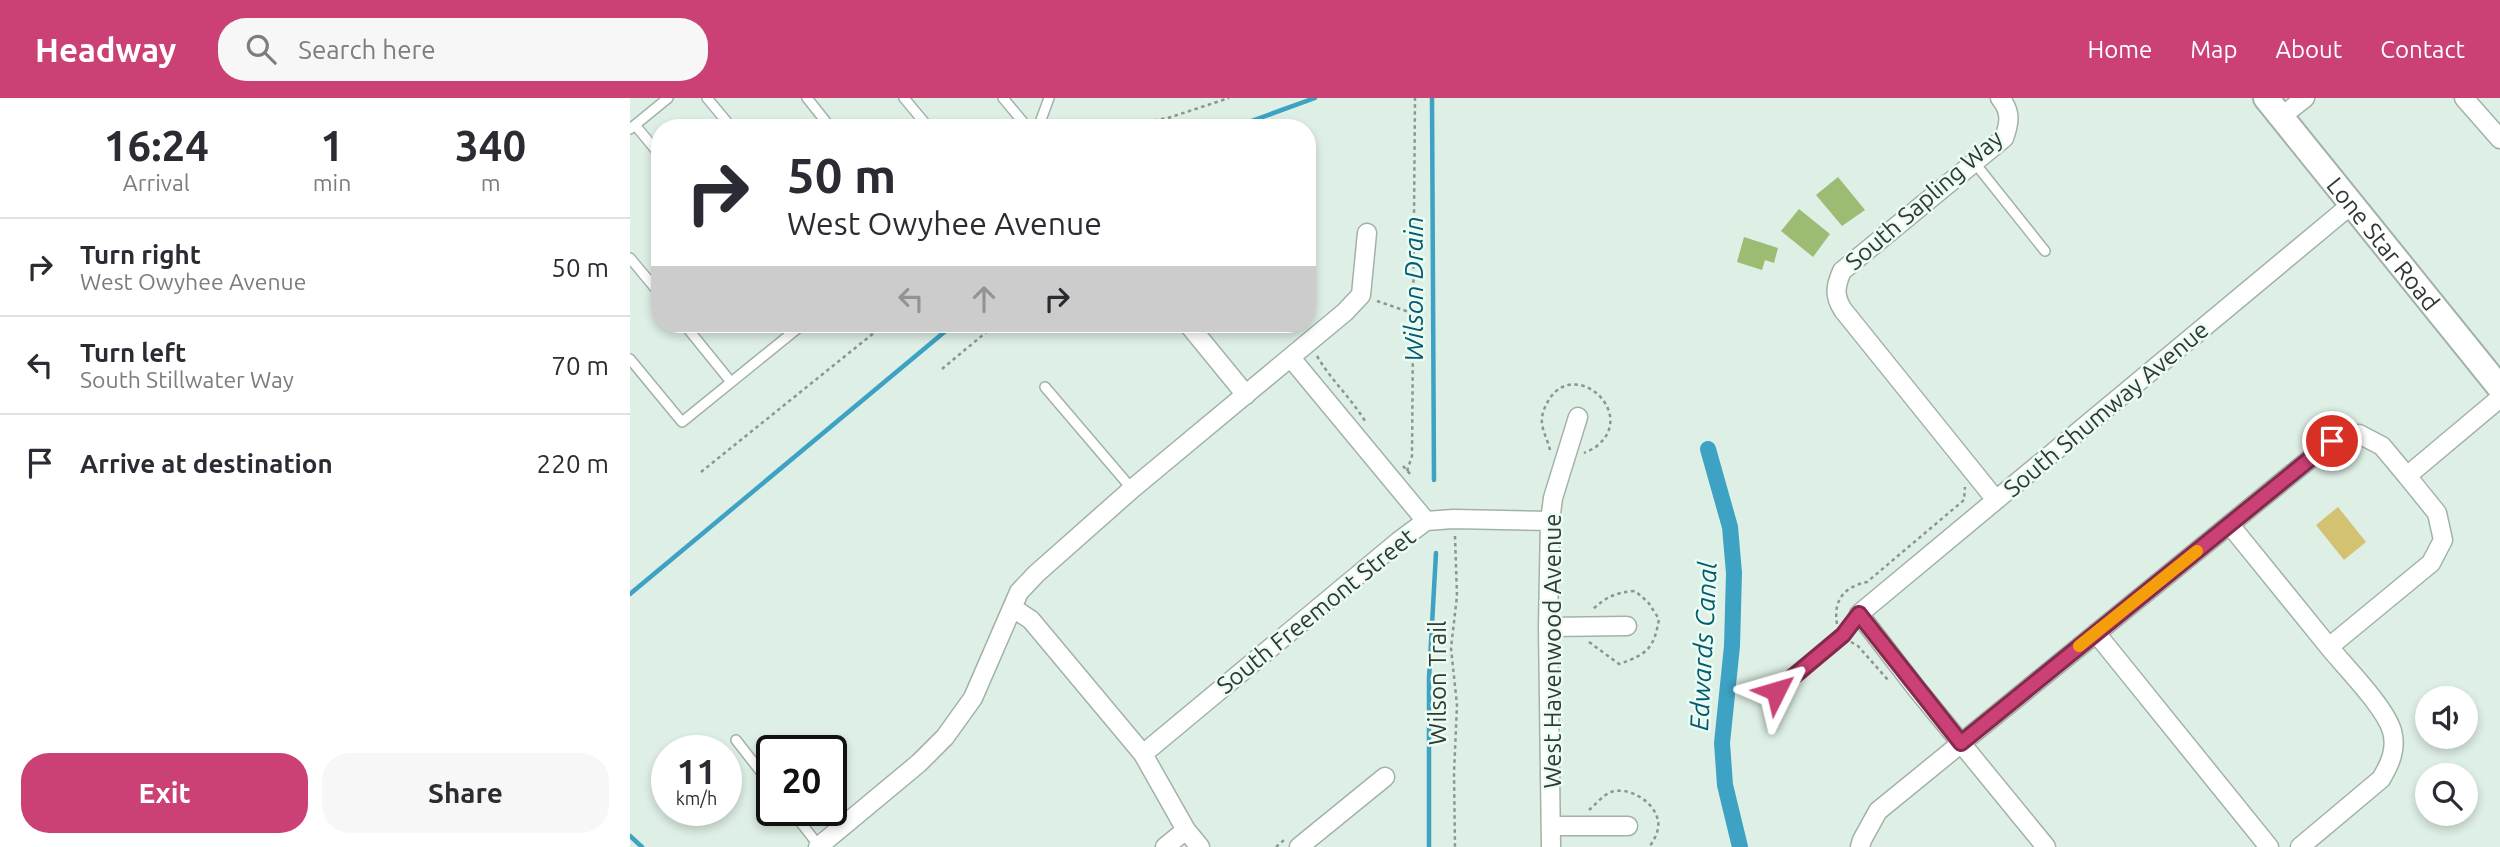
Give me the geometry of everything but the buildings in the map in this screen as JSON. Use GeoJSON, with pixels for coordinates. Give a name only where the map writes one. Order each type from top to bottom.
{"type":"FeatureCollection","features":[{"type":"Feature","properties":{"kind":"main road","name":"Lone Star Road"},"geometry":{"type":"LineString","coordinates":[[2272,103],[2500,388]]}},
{"type":"Feature","properties":{"kind":"street","name":"South Sapling Way"},"geometry":{"type":"LineString","coordinates":[[1996,500],[1843,310],[1836,299],[1835,285],[1842,271],[2004,138],[2010,114],[2000,98]]}},
{"type":"Feature","properties":{"kind":"street"},"geometry":{"type":"LineString","coordinates":[[2272,103],[2305,98]]}},
{"type":"Feature","properties":{"kind":"street"},"geometry":{"type":"LineString","coordinates":[[2464,98],[2500,139]]}},
{"type":"Feature","properties":{"kind":"street","name":"South Shumway Avenue"},"geometry":{"type":"LineString","coordinates":[[1859,614],[2352,204]]}},
{"type":"Feature","properties":{"kind":"street"},"geometry":{"type":"LineString","coordinates":[[818,847],[919,763],[945,737],[973,698],[1019,592],[1036,574],[1132,489],[1345,312],[1361,295],[1367,233]]}},
{"type":"Feature","properties":{"kind":"street"},"geometry":{"type":"LineString","coordinates":[[1195,333],[1246,395]]}},
{"type":"Feature","properties":{"kind":"street"},"geometry":{"type":"LineString","coordinates":[[1291,358],[1426,522]]}},
{"type":"Feature","properties":{"kind":"street"},"geometry":{"type":"LineString","coordinates":[[2407,476],[2500,398]]}},
{"type":"Feature","properties":{"kind":"street","name":"West Havenwood Avenue"},"geometry":{"type":"LineString","coordinates":[[1550,847],[1550,521],[1553,498],[1578,417]]}},
{"type":"Feature","properties":{"kind":"street"},"geometry":{"type":"LineString","coordinates":[[1861,843],[1878,811],[2332,441],[2359,434],[2382,446],[2437,513],[2443,540],[2431,564],[2329,647]]}},
{"type":"Feature","properties":{"kind":"street","name":"South Freemont Street"},"geometry":{"type":"LineString","coordinates":[[1143,754],[1399,541],[1426,522],[1453,527],[1550,521]]}},
{"type":"Feature","properties":{"kind":"street"},"geometry":{"type":"LineString","coordinates":[[2230,525],[2384,714],[2392,732],[2394,752],[2381,779],[2300,847]]}},
{"type":"Feature","properties":{"kind":"street"},"geometry":{"type":"LineString","coordinates":[[1013,608],[1031,620],[1143,754],[1186,830],[1200,847]]}},
{"type":"Feature","properties":{"kind":"street"},"geometry":{"type":"LineString","coordinates":[[1859,614],[2046,847]]}},
{"type":"Feature","properties":{"kind":"street"},"geometry":{"type":"LineString","coordinates":[[1548,627],[1627,626]]}},
{"type":"Feature","properties":{"kind":"street"},"geometry":{"type":"LineString","coordinates":[[2096,633],[2269,847]]}},
{"type":"Feature","properties":{"kind":"street"},"geometry":{"type":"LineString","coordinates":[[1299,847],[1385,777]]}},
{"type":"Feature","properties":{"kind":"street"},"geometry":{"type":"LineString","coordinates":[[1551,826],[1628,826]]}},
{"type":"Feature","properties":{"kind":"street"},"geometry":{"type":"LineString","coordinates":[[1165,847],[1186,830]]}},
{"type":"Feature","properties":{"kind":"lane"},"geometry":{"type":"LineString","coordinates":[[651,146],[632,127],[668,98]]}},
{"type":"Feature","properties":{"kind":"lane"},"geometry":{"type":"LineString","coordinates":[[707,98],[724,119]]}},
{"type":"Feature","properties":{"kind":"lane"},"geometry":{"type":"LineString","coordinates":[[807,98],[824,119]]}},
{"type":"Feature","properties":{"kind":"lane"},"geometry":{"type":"LineString","coordinates":[[904,98],[922,119]]}},
{"type":"Feature","properties":{"kind":"lane"},"geometry":{"type":"LineString","coordinates":[[1003,98],[1020,119]]}},
{"type":"Feature","properties":{"kind":"lane"},"geometry":{"type":"LineString","coordinates":[[1041,119],[1049,98]]}},
{"type":"Feature","properties":{"kind":"lane"},"geometry":{"type":"LineString","coordinates":[[1974,162],[2045,251]]}},
{"type":"Feature","properties":{"kind":"lane"},"geometry":{"type":"LineString","coordinates":[[630,258],[651,283]]}},
{"type":"Feature","properties":{"kind":"lane"},"geometry":{"type":"LineString","coordinates":[[691,333],[731,382]]}},
{"type":"Feature","properties":{"kind":"lane"},"geometry":{"type":"LineString","coordinates":[[630,359],[681,422],[789,333]]}},
{"type":"Feature","properties":{"kind":"lane"},"geometry":{"type":"LineString","coordinates":[[1045,387],[1132,489]]}},
{"type":"Feature","properties":{"kind":"lane"},"geometry":{"type":"LineString","coordinates":[[1776,691],[1843,635],[1859,614]]}},
{"type":"Feature","properties":{"kind":"lane"},"geometry":{"type":"LineString","coordinates":[[742,748],[756,766]]}},
{"type":"Feature","properties":{"kind":"lane"},"geometry":{"type":"LineString","coordinates":[[803,826],[818,847]]}},
{"type":"Feature","properties":{"kind":"path"},"geometry":{"type":"LineString","coordinates":[[1162,119],[1229,98]]}},
{"type":"Feature","properties":{"kind":"path"},"geometry":{"type":"LineString","coordinates":[[1393,481],[1408,470],[1412,456],[1415,98]]}},
{"type":"Feature","properties":{"kind":"path"},"geometry":{"type":"LineString","coordinates":[[1361,295],[1412,313]]}},
{"type":"Feature","properties":{"kind":"path"},"geometry":{"type":"LineString","coordinates":[[701,472],[874,333]]}},
{"type":"Feature","properties":{"kind":"path"},"geometry":{"type":"LineString","coordinates":[[942,369],[985,333]]}},
{"type":"Feature","properties":{"kind":"path"},"geometry":{"type":"LineString","coordinates":[[1894,684],[1858,646],[1843,635],[1835,612],[1839,599],[1844,591],[1867,582],[1964,500],[1966,489],[1960,477]]}},
{"type":"Feature","properties":{"kind":"path"},"geometry":{"type":"LineString","coordinates":[[1453,527],[1466,535]]}},
{"type":"Feature","properties":{"kind":"path","name":"Wilson Trail"},"geometry":{"type":"LineString","coordinates":[[1453,527],[1457,596],[1451,648],[1457,705],[1455,847]]}},
{"type":"Feature","properties":{"kind":"shaded area"},"geometry":{"type":"Polygon","coordinates":[[[2338,507],[2366,542],[2344,560],[2316,525],[2338,507]]]}},
{"type":"Feature","properties":{"kind":"waterway"},"geometry":{"type":"LineString","coordinates":[[1257,119],[1315,98]]}},
{"type":"Feature","properties":{"kind":"waterway","name":"Wilson Drain"},"geometry":{"type":"LineString","coordinates":[[1432,98],[1434,480]]}},
{"type":"Feature","properties":{"kind":"waterway"},"geometry":{"type":"LineString","coordinates":[[630,594],[943,333]]}},
{"type":"Feature","properties":{"kind":"waterway","name":"Edwards Canal"},"geometry":{"type":"LineString","coordinates":[[1708,449],[1730,527],[1734,573],[1732,646],[1722,743],[1725,785],[1740,847]]}},
{"type":"Feature","properties":{"kind":"waterway","name":"Wilson Drain"},"geometry":{"type":"LineString","coordinates":[[1429,847],[1429,678],[1436,553]]}},
{"type":"Feature","properties":{"kind":"waterway"},"geometry":{"type":"LineString","coordinates":[[630,836],[642,847]]}},
{"type":"Feature","properties":{"kind":"slow traffic"},"geometry":{"type":"LineString","coordinates":[[2079,646],[2197,551]]}},
{"type":"Feature","properties":{"kind":"route"},"geometry":{"type":"LineString","coordinates":[[1776,691],[1843,635],[1859,614],[1961,743],[2332,441]]}}]}
